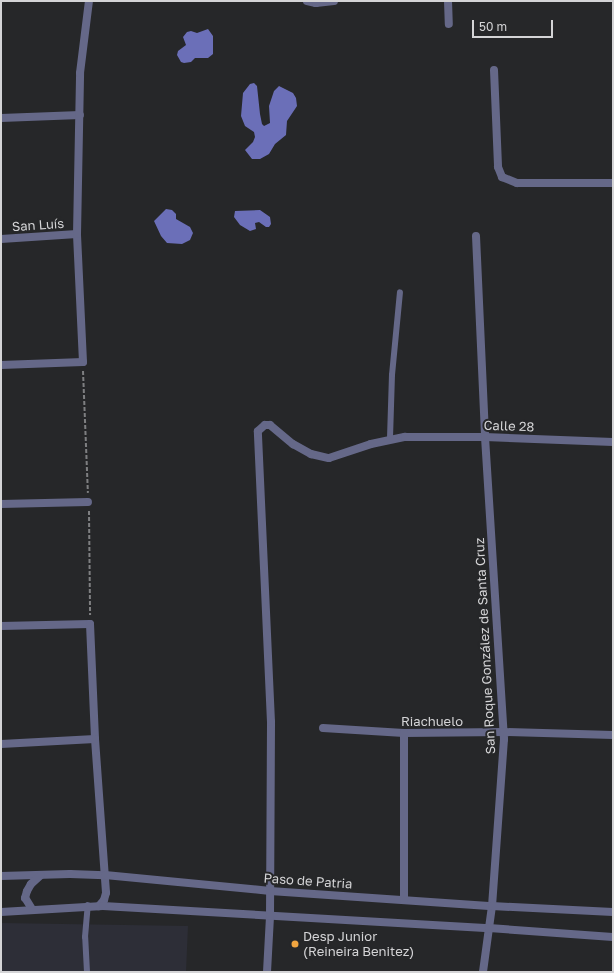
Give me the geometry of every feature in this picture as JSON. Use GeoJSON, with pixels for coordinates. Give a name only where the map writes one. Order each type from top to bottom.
{"type":"FeatureCollection","features":[{"type":"Feature","properties":{"kind":"street"},"geometry":{"type":"LineString","coordinates":[[1,365],[83,362],[77,234],[80,73],[89,1]]}},
{"type":"Feature","properties":{"kind":"street"},"geometry":{"type":"LineString","coordinates":[[307,1],[316,3],[334,1]]}},
{"type":"Feature","properties":{"kind":"street"},"geometry":{"type":"LineString","coordinates":[[448,1],[449,24]]}},
{"type":"Feature","properties":{"kind":"street"},"geometry":{"type":"LineString","coordinates":[[494,70],[498,166],[502,176],[517,182],[613,183]]}},
{"type":"Feature","properties":{"kind":"street"},"geometry":{"type":"LineString","coordinates":[[1,118],[80,115]]}},
{"type":"Feature","properties":{"kind":"street","name":"San Luís"},"geometry":{"type":"LineString","coordinates":[[1,239],[77,234]]}},
{"type":"Feature","properties":{"kind":"street","name":"San Roque González de Santa Cruz"},"geometry":{"type":"LineString","coordinates":[[476,236],[485,437],[504,732],[492,906],[483,972]]}},
{"type":"Feature","properties":{"kind":"street","name":"Calle 28"},"geometry":{"type":"LineString","coordinates":[[270,891],[271,722],[258,431],[264,425],[270,424],[293,444],[311,454],[329,458],[390,438],[405,437],[485,437],[613,442]]}},
{"type":"Feature","properties":{"kind":"street"},"geometry":{"type":"LineString","coordinates":[[1,504],[88,502]]}},
{"type":"Feature","properties":{"kind":"street"},"geometry":{"type":"LineString","coordinates":[[1,626],[90,624],[95,739],[106,893],[104,900],[98,906]]}},
{"type":"Feature","properties":{"kind":"street","name":"Riachuelo"},"geometry":{"type":"LineString","coordinates":[[323,728],[404,733],[504,732],[613,735]]}},
{"type":"Feature","properties":{"kind":"street"},"geometry":{"type":"LineString","coordinates":[[404,733],[404,900]]}},
{"type":"Feature","properties":{"kind":"street"},"geometry":{"type":"LineString","coordinates":[[1,744],[95,739]]}},
{"type":"Feature","properties":{"kind":"street"},"geometry":{"type":"LineString","coordinates":[[32,909],[25,898],[31,884],[41,875]]}},
{"type":"Feature","properties":{"kind":"street","name":"Paso de Patria"},"geometry":{"type":"LineString","coordinates":[[1,876],[105,875],[270,891],[492,906],[613,912]]}},
{"type":"Feature","properties":{"kind":"street"},"geometry":{"type":"LineString","coordinates":[[267,972],[270,891]]}},
{"type":"Feature","properties":{"kind":"street"},"geometry":{"type":"LineString","coordinates":[[1,912],[88,905],[489,928],[613,937]]}},
{"type":"Feature","properties":{"kind":"lane"},"geometry":{"type":"LineString","coordinates":[[390,438],[392,375],[400,292]]}},
{"type":"Feature","properties":{"kind":"lane"},"geometry":{"type":"LineString","coordinates":[[87,972],[85,944],[88,905]]}},
{"type":"Feature","properties":{"kind":"shaded area"},"geometry":{"type":"Polygon","coordinates":[[[1,923],[188,926],[186,972],[1,972],[1,923]]]}},
{"type":"Feature","properties":{"kind":"water"},"geometry":{"type":"Polygon","coordinates":[[[208,29],[213,36],[213,54],[208,58],[195,58],[191,62],[181,62],[177,55],[178,51],[186,45],[183,37],[187,32],[191,31],[197,33],[208,29]]]}},
{"type":"Feature","properties":{"kind":"water"},"geometry":{"type":"Polygon","coordinates":[[[254,83],[257,86],[260,114],[262,124],[264,126],[270,123],[269,106],[274,91],[279,86],[293,93],[296,98],[297,106],[287,121],[286,135],[275,144],[269,154],[260,159],[252,159],[245,150],[253,142],[255,137],[254,132],[245,126],[241,116],[243,93],[250,84],[254,83]]]}},
{"type":"Feature","properties":{"kind":"water"},"geometry":{"type":"Polygon","coordinates":[[[166,209],[172,210],[176,214],[176,219],[190,227],[193,233],[190,240],[182,244],[167,243],[161,236],[154,221],[166,209]]]}},
{"type":"Feature","properties":{"kind":"water"},"geometry":{"type":"Polygon","coordinates":[[[260,210],[270,217],[271,224],[269,227],[266,227],[259,222],[255,223],[256,229],[250,231],[240,225],[234,217],[235,211],[260,210]]]}},
{"type":"Feature","properties":{"kind":"place","name":"Desp Junior (Reineira Benitez)"},"geometry":{"type":"Point","coordinates":[295,944]}}]}
